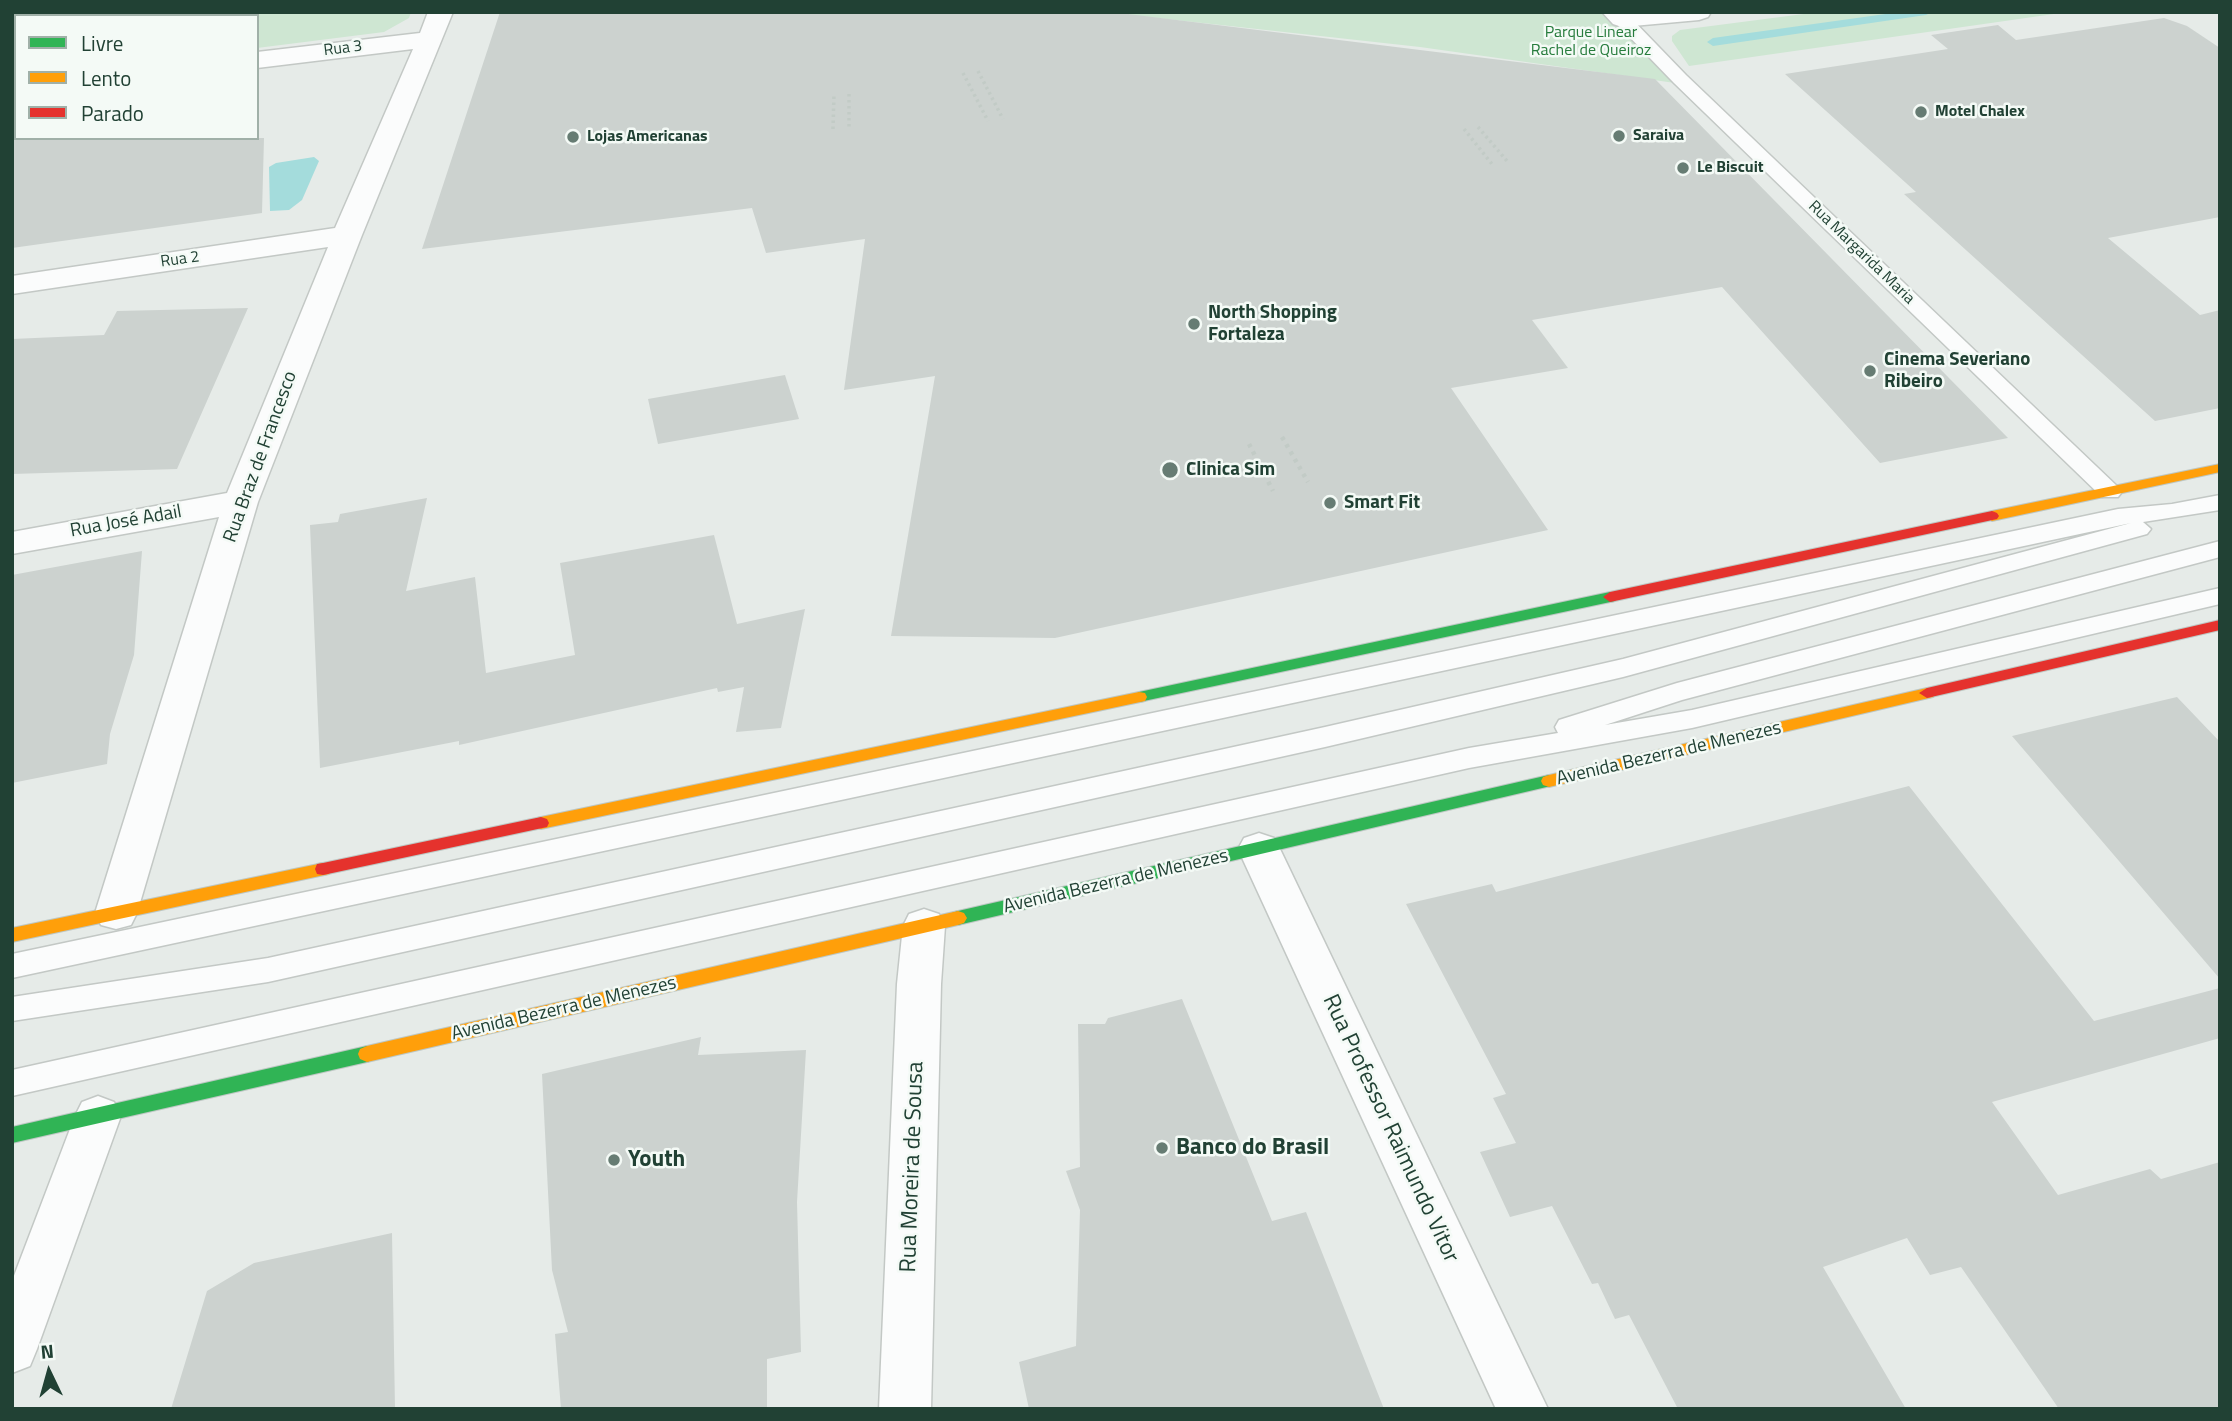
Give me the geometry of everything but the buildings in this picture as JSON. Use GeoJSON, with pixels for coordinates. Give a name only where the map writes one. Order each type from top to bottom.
{"type":"FeatureCollection","features":[{"type":"Feature","properties":{"kind":"main road"},"geometry":{"type":"LineString","coordinates":[[12,935],[2220,468]]}},
{"type":"Feature","properties":{"kind":"main road","name":"Avenida Bezerra de Menezes"},"geometry":{"type":"LineString","coordinates":[[12,1135],[1259,849],[2218,621]]}},
{"type":"Feature","properties":{"kind":"street"},"geometry":{"type":"LineString","coordinates":[[1618,15],[1699,12]]}},
{"type":"Feature","properties":{"kind":"street","name":"Rua 3"},"geometry":{"type":"LineString","coordinates":[[259,60],[435,25]]}},
{"type":"Feature","properties":{"kind":"street","name":"Rua Braz de Francesco"},"geometry":{"type":"LineString","coordinates":[[116,914],[241,502],[347,235],[435,25]]}},
{"type":"Feature","properties":{"kind":"street","name":"Rua 2"},"geometry":{"type":"LineString","coordinates":[[12,285],[347,235]]}},
{"type":"Feature","properties":{"kind":"street","name":"Rua José Adail"},"geometry":{"type":"LineString","coordinates":[[12,543],[241,502]]}},
{"type":"Feature","properties":{"kind":"street","name":"Rua Professor Raimundo Vitor"},"geometry":{"type":"LineString","coordinates":[[1259,849],[1522,1409]]}},
{"type":"Feature","properties":{"kind":"street","name":"Rua Moreira de Sousa"},"geometry":{"type":"LineString","coordinates":[[905,1409],[919,984],[924,926]]}},
{"type":"Feature","properties":{"kind":"street"},"geometry":{"type":"LineString","coordinates":[[12,1349],[98,1116]]}},
{"type":"Feature","properties":{"kind":"lane","name":"Rua Margarida Maria"},"geometry":{"type":"LineString","coordinates":[[1618,15],[1680,79],[2110,492]]}},
{"type":"Feature","properties":{"kind":"lane"},"geometry":{"type":"LineString","coordinates":[[12,966],[2104,520],[2172,512],[2220,502]]}},
{"type":"Feature","properties":{"kind":"lane"},"geometry":{"type":"LineString","coordinates":[[12,1009],[268,970],[1325,737],[1636,665],[2133,531],[2172,512]]}},
{"type":"Feature","properties":{"kind":"lane","name":"Avenida Bezerra de Menezes"},"geometry":{"type":"LineString","coordinates":[[1469,758],[1677,692],[2220,549]]}},
{"type":"Feature","properties":{"kind":"lane","name":"Avenida Bezerra de Menezes"},"geometry":{"type":"LineString","coordinates":[[12,1083],[1469,758],[2218,621]]}},
{"type":"Feature","properties":{"kind":"path"},"geometry":{"type":"LineString","coordinates":[[978,71],[1003,119]]}},
{"type":"Feature","properties":{"kind":"path"},"geometry":{"type":"LineString","coordinates":[[963,73],[988,121]]}},
{"type":"Feature","properties":{"kind":"path"},"geometry":{"type":"LineString","coordinates":[[833,129],[834,94]]}},
{"type":"Feature","properties":{"kind":"path"},"geometry":{"type":"LineString","coordinates":[[849,94],[849,128]]}},
{"type":"Feature","properties":{"kind":"path"},"geometry":{"type":"LineString","coordinates":[[1478,127],[1507,161]]}},
{"type":"Feature","properties":{"kind":"path"},"geometry":{"type":"LineString","coordinates":[[1464,129],[1492,163]]}},
{"type":"Feature","properties":{"kind":"path"},"geometry":{"type":"LineString","coordinates":[[1282,437],[1308,482]]}},
{"type":"Feature","properties":{"kind":"path"},"geometry":{"type":"LineString","coordinates":[[1249,444],[1273,491]]}},
{"type":"Feature","properties":{"kind":"green space"},"geometry":{"type":"Polygon","coordinates":[[[12,12],[411,12],[409,18],[384,32],[259,48],[259,14],[14,14],[12,79],[12,12]]]}},
{"type":"Feature","properties":{"kind":"green space","name":"Parque Linear Rachel de Queiroz"},"geometry":{"type":"Polygon","coordinates":[[[1103,12],[1600,12],[1629,24],[1675,83],[1420,47],[1103,12]]]}},
{"type":"Feature","properties":{"kind":"green space","name":"Parque Linear Rachel de Queiroz"},"geometry":{"type":"Polygon","coordinates":[[[1819,12],[2068,12],[1689,66],[1672,41],[1672,36],[1680,30],[1819,12]]]}},
{"type":"Feature","properties":{"kind":"water"},"geometry":{"type":"Polygon","coordinates":[[[314,157],[319,161],[302,200],[289,210],[270,211],[269,167],[276,163],[314,157]]]}},
{"type":"Feature","properties":{"kind":"waterway"},"geometry":{"type":"LineString","coordinates":[[1713,42],[1926,12]]}},
{"type":"Feature","properties":{"kind":"traffic: fast"},"geometry":{"type":"LineString","coordinates":[[1139,697],[1610,597]]}},
{"type":"Feature","properties":{"kind":"traffic: fast"},"geometry":{"type":"LineString","coordinates":[[958,918],[1549,781]]}},
{"type":"Feature","properties":{"kind":"traffic: fast"},"geometry":{"type":"LineString","coordinates":[[12,1135],[367,1054]]}},
{"type":"Feature","properties":{"kind":"traffic: slow"},"geometry":{"type":"LineString","coordinates":[[1992,516],[2220,468]]}},
{"type":"Feature","properties":{"kind":"traffic: slow"},"geometry":{"type":"LineString","coordinates":[[1549,781],[1927,693]]}},
{"type":"Feature","properties":{"kind":"traffic: slow"},"geometry":{"type":"LineString","coordinates":[[541,823],[1139,697]]}},
{"type":"Feature","properties":{"kind":"traffic: slow"},"geometry":{"type":"LineString","coordinates":[[12,935],[323,869]]}},
{"type":"Feature","properties":{"kind":"traffic: slow"},"geometry":{"type":"LineString","coordinates":[[367,1054],[958,918]]}},
{"type":"Feature","properties":{"kind":"traffic: jam"},"geometry":{"type":"LineString","coordinates":[[1610,597],[1992,516]]}},
{"type":"Feature","properties":{"kind":"traffic: jam"},"geometry":{"type":"LineString","coordinates":[[1927,693],[2220,625]]}},
{"type":"Feature","properties":{"kind":"traffic: jam"},"geometry":{"type":"LineString","coordinates":[[323,869],[541,823]]}},
{"type":"Feature","properties":{"kind":"place","name":"Motel Chalex"},"geometry":{"type":"Point","coordinates":[1921,112]}},
{"type":"Feature","properties":{"kind":"place","name":"Saraiva"},"geometry":{"type":"Point","coordinates":[1619,136]}},
{"type":"Feature","properties":{"kind":"place","name":"Lojas Americanas"},"geometry":{"type":"Point","coordinates":[573,137]}},
{"type":"Feature","properties":{"kind":"place","name":"Le Biscuit"},"geometry":{"type":"Point","coordinates":[1683,168]}},
{"type":"Feature","properties":{"kind":"place","name":"North Shopping Fortaleza"},"geometry":{"type":"Point","coordinates":[1194,324]}},
{"type":"Feature","properties":{"kind":"place","name":"Cinema Severiano Ribeiro"},"geometry":{"type":"Point","coordinates":[1870,371]}},
{"type":"Feature","properties":{"kind":"place","name":"Clinica Sim"},"geometry":{"type":"Point","coordinates":[1170,470]}},
{"type":"Feature","properties":{"kind":"place","name":"Smart Fit"},"geometry":{"type":"Point","coordinates":[1330,503]}},
{"type":"Feature","properties":{"kind":"place","name":"Banco do Brasil"},"geometry":{"type":"Point","coordinates":[1162,1148]}},
{"type":"Feature","properties":{"kind":"place","name":"Youth"},"geometry":{"type":"Point","coordinates":[614,1160]}}]}
